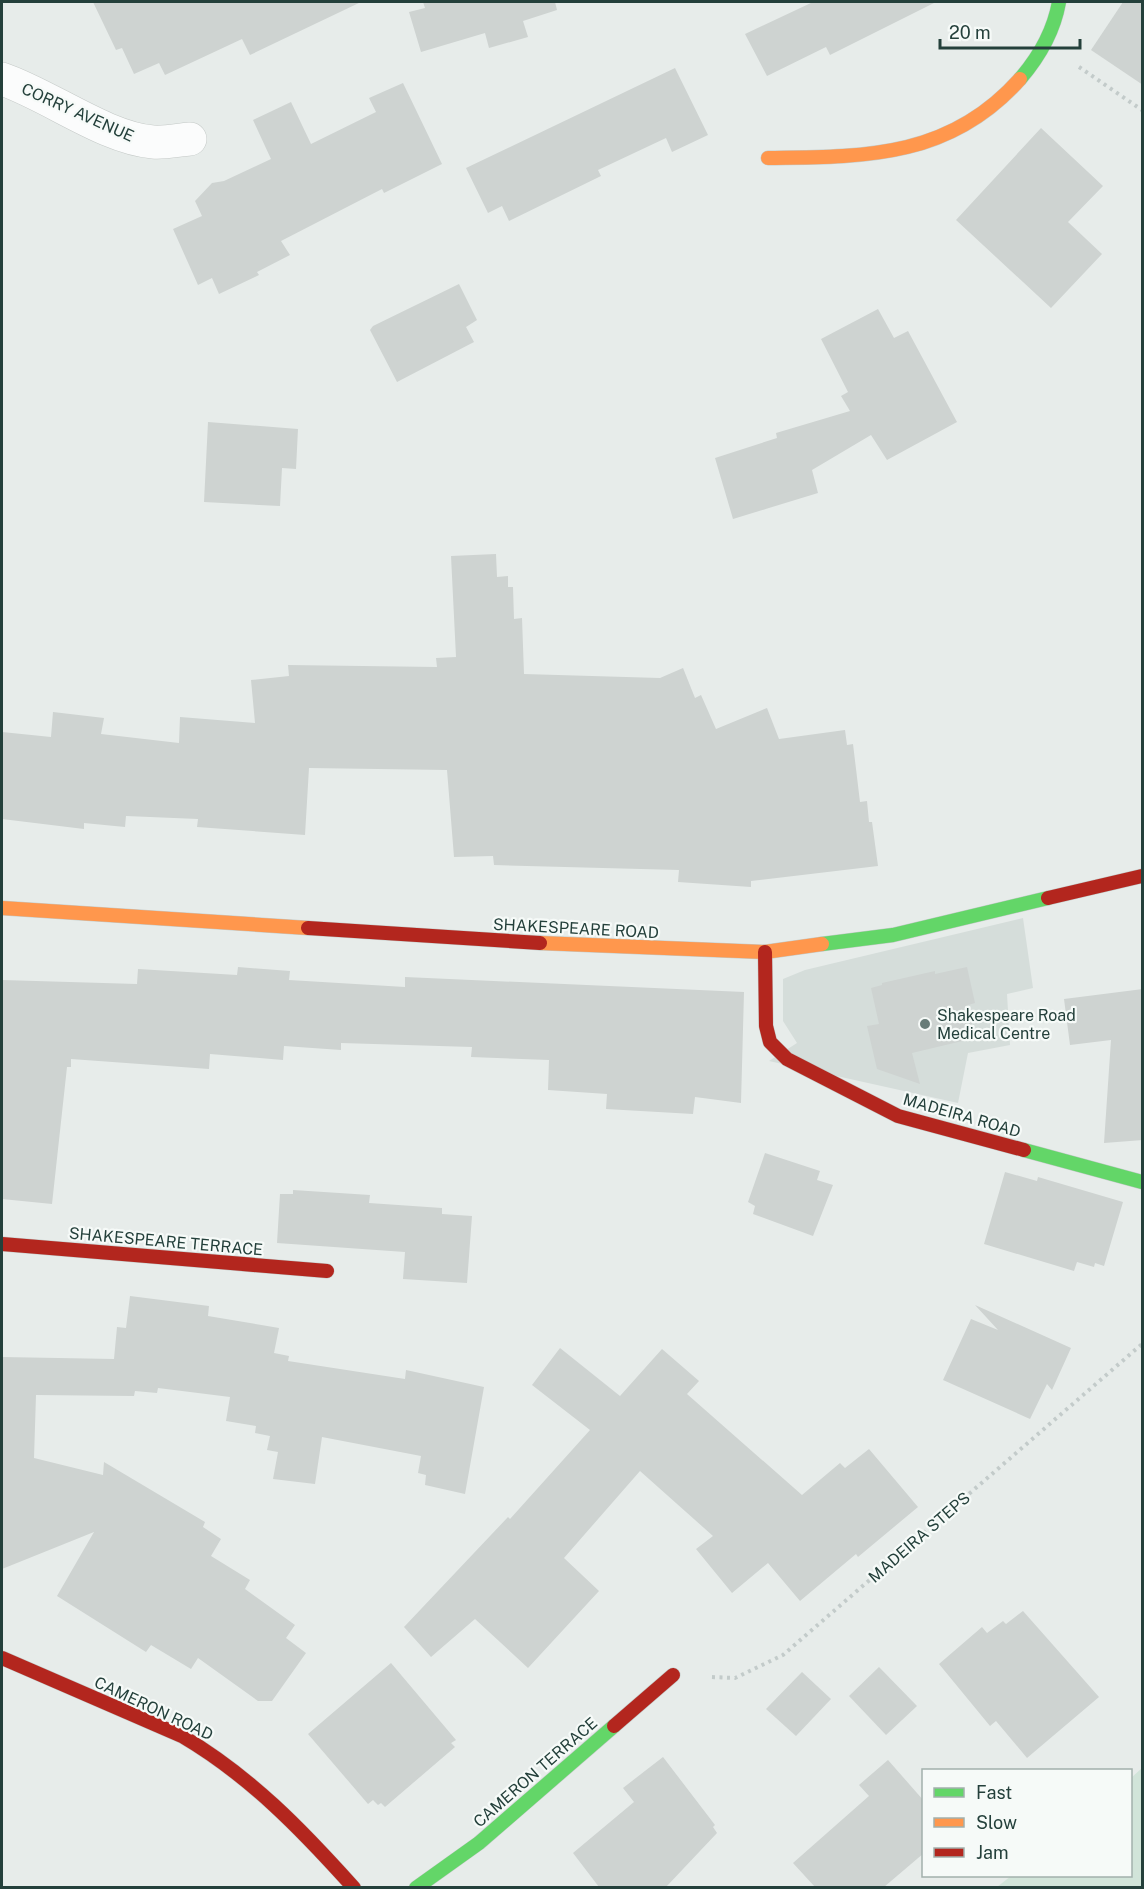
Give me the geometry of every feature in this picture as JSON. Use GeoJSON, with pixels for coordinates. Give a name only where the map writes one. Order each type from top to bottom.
{"type":"FeatureCollection","features":[{"type":"Feature","properties":{"kind":"street"},"geometry":{"type":"LineString","coordinates":[[768,158],[887,155],[928,145],[966,127],[1000,100],[1028,70],[1044,44],[1059,2]]}},
{"type":"Feature","properties":{"kind":"street","name":"CORRY AVENUE"},"geometry":{"type":"LineString","coordinates":[[2,80],[27,88],[124,136],[153,142],[190,139]]}},
{"type":"Feature","properties":{"kind":"street","name":"SHAKESPEARE ROAD"},"geometry":{"type":"LineString","coordinates":[[2,908],[531,943],[765,952],[893,935],[1143,876]]}},
{"type":"Feature","properties":{"kind":"street","name":"MADEIRA ROAD"},"geometry":{"type":"LineString","coordinates":[[765,952],[766,1026],[770,1042],[787,1059],[898,1116],[1143,1182]]}},
{"type":"Feature","properties":{"kind":"street","name":"SHAKESPEARE TERRACE"},"geometry":{"type":"LineString","coordinates":[[2,1244],[327,1271]]}},
{"type":"Feature","properties":{"kind":"street","name":"CAMERON ROAD"},"geometry":{"type":"LineString","coordinates":[[2,1658],[182,1736],[209,1751],[284,1811],[354,1887]]}},
{"type":"Feature","properties":{"kind":"street","name":"CAMERON TERRACE"},"geometry":{"type":"LineString","coordinates":[[416,1887],[479,1843],[673,1676]]}},
{"type":"Feature","properties":{"kind":"path"},"geometry":{"type":"LineString","coordinates":[[1044,44],[1143,110]]}},
{"type":"Feature","properties":{"kind":"path","name":"MADEIRA STEPS"},"geometry":{"type":"LineString","coordinates":[[673,1676],[735,1678],[783,1655],[1143,1344]]}},
{"type":"Feature","properties":{"kind":"shaded area"},"geometry":{"type":"Polygon","coordinates":[[[1023,918],[1033,988],[1007,994],[1010,1045],[968,1053],[958,1103],[769,1061],[797,1043],[783,1021],[783,979],[805,970],[1023,918]]]}},
{"type":"Feature","properties":{"kind":"green space"},"geometry":{"type":"Polygon","coordinates":[[[1142,1768],[1142,1887],[997,1887],[1010,1877],[1132,1877],[1132,1777],[1142,1768]]]}},
{"type":"Feature","properties":{"kind":"building"},"geometry":{"type":"Polygon","coordinates":[[[93,2],[361,2],[250,55],[242,39],[165,75],[159,63],[134,74],[122,48],[116,50],[93,2]]]}},
{"type":"Feature","properties":{"kind":"building"},"geometry":{"type":"Polygon","coordinates":[[[423,2],[555,2],[557,10],[523,21],[528,37],[489,48],[485,33],[421,52],[409,12],[425,8],[423,2]]]}},
{"type":"Feature","properties":{"kind":"building"},"geometry":{"type":"Polygon","coordinates":[[[813,2],[936,2],[830,55],[826,47],[767,76],[745,34],[813,2]]]}},
{"type":"Feature","properties":{"kind":"building"},"geometry":{"type":"Polygon","coordinates":[[[1123,2],[1143,2],[1143,85],[1091,50],[1123,2]]]}},
{"type":"Feature","properties":{"kind":"building"},"geometry":{"type":"Polygon","coordinates":[[[675,68],[708,135],[672,152],[666,138],[598,170],[601,176],[509,221],[502,206],[488,213],[466,168],[675,68]]]}},
{"type":"Feature","properties":{"kind":"building"},"geometry":{"type":"Polygon","coordinates":[[[403,83],[442,164],[384,193],[382,189],[281,241],[290,255],[257,272],[259,275],[219,294],[212,278],[198,285],[173,229],[202,216],[195,201],[212,183],[224,181],[271,159],[253,120],[291,102],[311,144],[376,112],[369,98],[403,83]]]}},
{"type":"Feature","properties":{"kind":"building"},"geometry":{"type":"Polygon","coordinates":[[[1041,128],[1103,186],[1068,222],[1102,254],[1051,308],[956,220],[1041,128]]]}},
{"type":"Feature","properties":{"kind":"building"},"geometry":{"type":"Polygon","coordinates":[[[459,284],[477,320],[466,327],[474,342],[397,382],[370,330],[373,326],[459,284]]]}},
{"type":"Feature","properties":{"kind":"building"},"geometry":{"type":"Polygon","coordinates":[[[878,309],[894,338],[908,331],[957,422],[887,460],[871,435],[812,470],[818,493],[733,519],[715,458],[777,438],[776,433],[850,411],[841,396],[848,392],[821,339],[878,309]]]}},
{"type":"Feature","properties":{"kind":"building"},"geometry":{"type":"Polygon","coordinates":[[[208,422],[298,429],[296,469],[282,468],[280,506],[204,502],[208,422]]]}},
{"type":"Feature","properties":{"kind":"building"},"geometry":{"type":"Polygon","coordinates":[[[496,554],[497,577],[508,576],[508,587],[513,587],[514,619],[522,618],[524,674],[660,678],[683,668],[695,698],[701,695],[716,729],[767,708],[779,739],[845,730],[847,745],[853,744],[860,802],[867,801],[878,866],[751,881],[751,887],[678,882],[679,870],[494,865],[493,856],[454,857],[447,770],[309,768],[305,835],[197,827],[198,819],[126,816],[125,827],[84,823],[84,829],[2,819],[2,732],[51,737],[53,712],[104,718],[101,734],[179,743],[180,717],[255,723],[251,680],[289,676],[288,665],[437,667],[436,658],[456,657],[451,556],[496,554]]]}},
{"type":"Feature","properties":{"kind":"building"},"geometry":{"type":"Polygon","coordinates":[[[238,967],[290,971],[289,980],[405,987],[405,977],[744,992],[741,1103],[695,1097],[693,1114],[606,1109],[607,1094],[548,1090],[549,1060],[471,1057],[472,1047],[341,1043],[341,1050],[284,1046],[283,1060],[210,1054],[209,1069],[71,1059],[71,1067],[67,1067],[52,1204],[2,1199],[2,980],[137,984],[138,969],[237,975],[238,967]]]}},
{"type":"Feature","properties":{"kind":"building","name":"Shakespeare Road Medical Centre"},"geometry":{"type":"Polygon","coordinates":[[[967,967],[975,1003],[968,1005],[975,1038],[912,1053],[920,1084],[877,1069],[867,1026],[879,1024],[871,988],[882,985],[882,983],[935,971],[935,974],[967,967]]]}},
{"type":"Feature","properties":{"kind":"building"},"geometry":{"type":"Polygon","coordinates":[[[1143,989],[1143,1140],[1104,1143],[1111,1040],[1070,1045],[1064,999],[1143,989]]]}},
{"type":"Feature","properties":{"kind":"building"},"geometry":{"type":"Polygon","coordinates":[[[765,1153],[820,1171],[817,1180],[833,1185],[813,1236],[753,1214],[755,1206],[748,1202],[765,1153]]]}},
{"type":"Feature","properties":{"kind":"building"},"geometry":{"type":"Polygon","coordinates":[[[1005,1172],[1037,1181],[1038,1177],[1123,1202],[1104,1266],[1095,1263],[1094,1267],[1077,1262],[1074,1271],[984,1244],[1005,1172]]]}},
{"type":"Feature","properties":{"kind":"building"},"geometry":{"type":"Polygon","coordinates":[[[293,1190],[370,1195],[369,1203],[442,1208],[442,1214],[472,1216],[467,1283],[403,1279],[405,1252],[277,1243],[280,1194],[293,1194],[293,1190]]]}},
{"type":"Feature","properties":{"kind":"building"},"geometry":{"type":"Polygon","coordinates":[[[130,1296],[209,1306],[208,1316],[279,1328],[274,1353],[289,1356],[288,1361],[405,1379],[406,1370],[484,1387],[465,1494],[425,1485],[426,1475],[418,1473],[421,1456],[322,1437],[315,1484],[273,1479],[278,1452],[267,1450],[270,1436],[255,1433],[256,1426],[226,1421],[230,1397],[158,1388],[157,1393],[135,1391],[134,1396],[36,1395],[34,1458],[103,1475],[104,1462],[205,1522],[203,1527],[221,1539],[211,1556],[250,1580],[245,1589],[295,1625],[286,1638],[306,1653],[272,1701],[258,1701],[198,1658],[191,1669],[151,1645],[146,1652],[57,1596],[94,1532],[2,1569],[2,1357],[114,1359],[117,1327],[126,1328],[130,1296]]]}},
{"type":"Feature","properties":{"kind":"building"},"geometry":{"type":"Polygon","coordinates":[[[975,1305],[1071,1348],[1052,1390],[1047,1384],[1030,1419],[943,1380],[971,1319],[998,1330],[975,1305]]]}},
{"type":"Feature","properties":{"kind":"building"},"geometry":{"type":"Polygon","coordinates":[[[560,1348],[620,1396],[662,1349],[699,1381],[687,1394],[802,1495],[840,1463],[845,1468],[869,1449],[918,1507],[858,1557],[856,1554],[800,1601],[768,1563],[732,1593],[696,1549],[713,1536],[640,1471],[564,1558],[599,1591],[528,1668],[475,1619],[431,1657],[404,1627],[508,1517],[510,1519],[590,1430],[532,1385],[560,1348]]]}},
{"type":"Feature","properties":{"kind":"building"},"geometry":{"type":"Polygon","coordinates":[[[1023,1611],[1099,1697],[1027,1758],[996,1721],[990,1726],[939,1664],[982,1627],[987,1633],[1003,1621],[1006,1624],[1023,1611]]]}},
{"type":"Feature","properties":{"kind":"building"},"geometry":{"type":"Polygon","coordinates":[[[391,1663],[456,1740],[451,1743],[455,1747],[385,1807],[373,1800],[368,1804],[308,1734],[391,1663]]]}},
{"type":"Feature","properties":{"kind":"building"},"geometry":{"type":"Polygon","coordinates":[[[879,1667],[917,1706],[886,1735],[849,1696],[879,1667]]]}},
{"type":"Feature","properties":{"kind":"building"},"geometry":{"type":"Polygon","coordinates":[[[802,1672],[831,1699],[796,1736],[766,1709],[802,1672]]]}},
{"type":"Feature","properties":{"kind":"building"},"geometry":{"type":"Polygon","coordinates":[[[663,1757],[715,1825],[713,1827],[717,1833],[666,1887],[599,1887],[573,1853],[634,1802],[623,1788],[663,1757]]]}},
{"type":"Feature","properties":{"kind":"building"},"geometry":{"type":"Polygon","coordinates":[[[888,1760],[922,1799],[922,1855],[884,1887],[815,1887],[793,1863],[869,1796],[859,1785],[888,1760]]]}},
{"type":"Feature","properties":{"kind":"traffic: fast"},"geometry":{"type":"LineString","coordinates":[[1020,79],[1045,43],[1059,2]]}},
{"type":"Feature","properties":{"kind":"traffic: fast"},"geometry":{"type":"LineString","coordinates":[[822,944],[893,935],[1048,898]]}},
{"type":"Feature","properties":{"kind":"traffic: fast"},"geometry":{"type":"LineString","coordinates":[[1024,1150],[1142,1182]]}},
{"type":"Feature","properties":{"kind":"traffic: fast"},"geometry":{"type":"LineString","coordinates":[[416,1888],[479,1843],[614,1726]]}},
{"type":"Feature","properties":{"kind":"traffic: slow"},"geometry":{"type":"LineString","coordinates":[[768,158],[838,156],[904,148],[965,125],[993,105],[1020,79]]}},
{"type":"Feature","properties":{"kind":"traffic: slow"},"geometry":{"type":"LineString","coordinates":[[2,908],[308,928]]}},
{"type":"Feature","properties":{"kind":"traffic: slow"},"geometry":{"type":"LineString","coordinates":[[540,943],[765,952],[822,944]]}},
{"type":"Feature","properties":{"kind":"traffic: jam"},"geometry":{"type":"LineString","coordinates":[[1048,898],[1142,876]]}},
{"type":"Feature","properties":{"kind":"traffic: jam"},"geometry":{"type":"LineString","coordinates":[[308,928],[540,943]]}},
{"type":"Feature","properties":{"kind":"traffic: jam"},"geometry":{"type":"LineString","coordinates":[[765,952],[766,1026],[770,1042],[787,1059],[898,1116],[1024,1150]]}},
{"type":"Feature","properties":{"kind":"traffic: jam"},"geometry":{"type":"LineString","coordinates":[[2,1244],[327,1271]]}},
{"type":"Feature","properties":{"kind":"traffic: jam"},"geometry":{"type":"LineString","coordinates":[[2,1658],[182,1736],[207,1752],[253,1786],[274,1805],[354,1888]]}},
{"type":"Feature","properties":{"kind":"traffic: jam"},"geometry":{"type":"LineString","coordinates":[[614,1726],[673,1675]]}},
{"type":"Feature","properties":{"kind":"place","name":"Shakespeare Road Medical Centre"},"geometry":{"type":"Point","coordinates":[925,1024]}}]}
